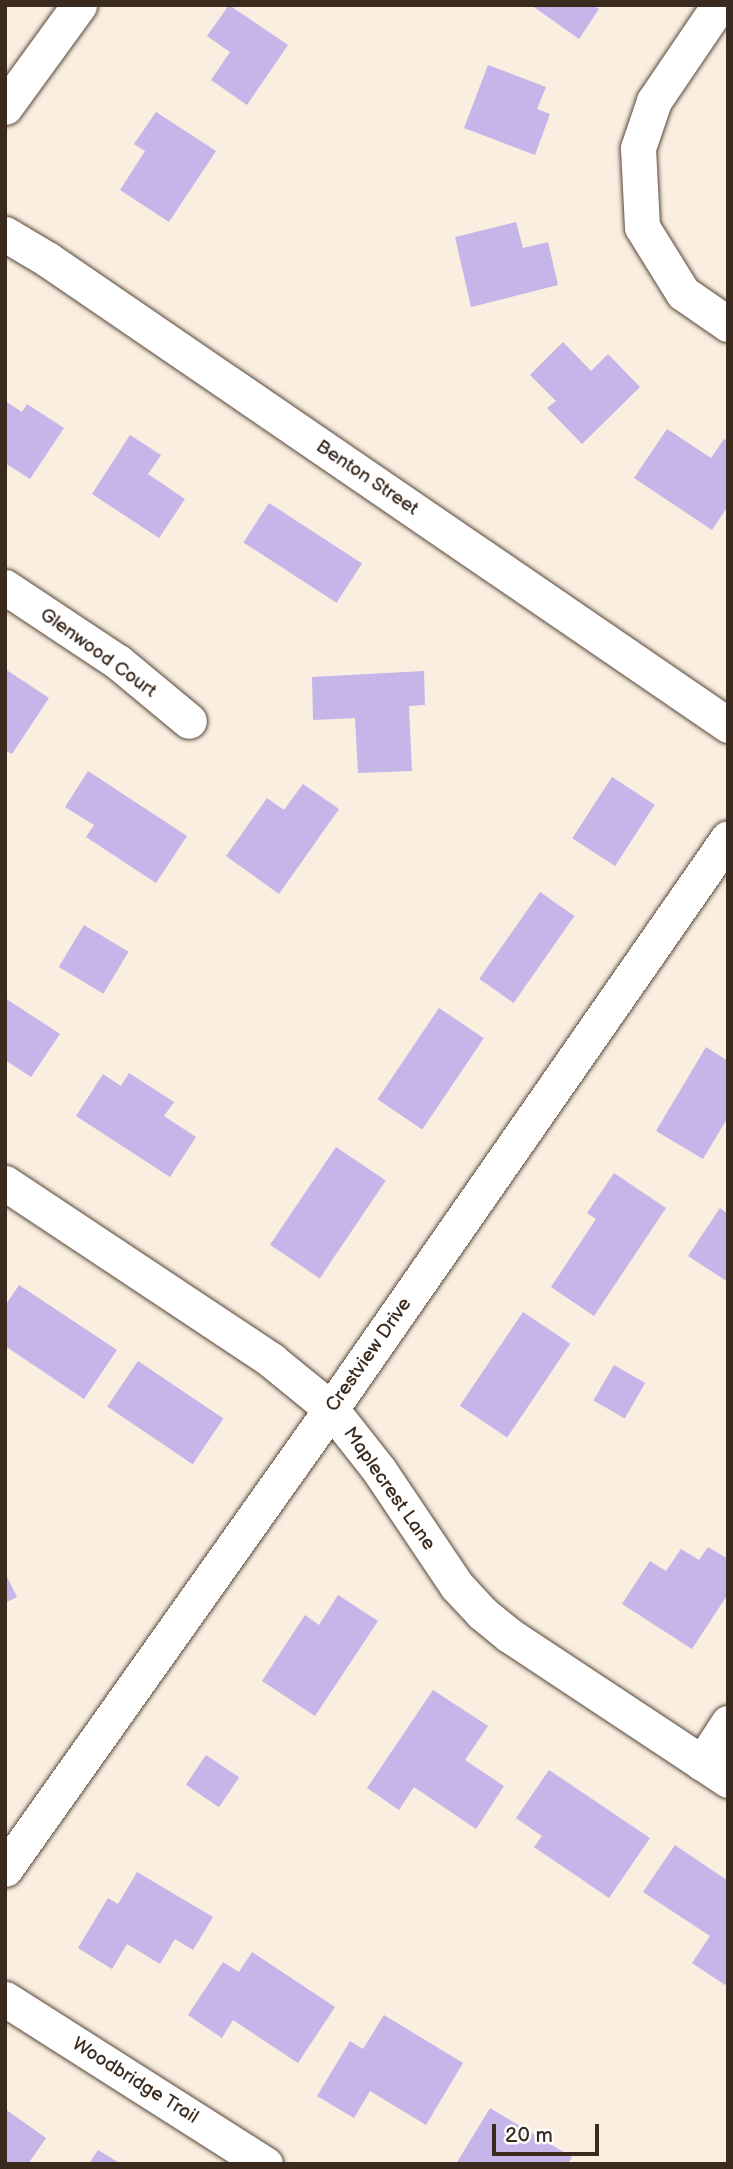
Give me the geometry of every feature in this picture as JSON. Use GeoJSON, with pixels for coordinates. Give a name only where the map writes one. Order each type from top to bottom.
{"type":"FeatureCollection","features":[{"type":"Feature","properties":{"kind":"street"},"geometry":{"type":"LineString","coordinates":[[5,107],[79,5]]}},
{"type":"Feature","properties":{"kind":"street"},"geometry":{"type":"LineString","coordinates":[[719,5],[654,101],[638,148],[642,226],[682,293],[728,324]]}},
{"type":"Feature","properties":{"kind":"street","name":"Benton Street"},"geometry":{"type":"LineString","coordinates":[[5,234],[47,258],[728,725]]}},
{"type":"Feature","properties":{"kind":"street","name":"Glenwood Court"},"geometry":{"type":"LineString","coordinates":[[5,587],[118,662],[189,721]]}},
{"type":"Feature","properties":{"kind":"street","name":"Crestview Drive"},"geometry":{"type":"LineString","coordinates":[[5,1869],[331,1409],[728,838]]}},
{"type":"Feature","properties":{"kind":"street","name":"Maplecrest Lane"},"geometry":{"type":"LineString","coordinates":[[5,1183],[271,1360],[331,1409],[379,1470],[457,1586],[482,1613],[509,1635],[715,1772]]}},
{"type":"Feature","properties":{"kind":"street"},"geometry":{"type":"LineString","coordinates":[[715,1772],[728,1723]]}},
{"type":"Feature","properties":{"kind":"street","name":"Woodbridge Trail"},"geometry":{"type":"LineString","coordinates":[[5,1999],[265,2164]]}},
{"type":"Feature","properties":{"kind":"building"},"geometry":{"type":"Polygon","coordinates":[[[229,5],[288,45],[247,105],[211,80],[230,52],[207,36],[229,5]]]}},
{"type":"Feature","properties":{"kind":"building"},"geometry":{"type":"Polygon","coordinates":[[[531,5],[593,5],[599,9],[579,39],[531,5]]]}},
{"type":"Feature","properties":{"kind":"building"},"geometry":{"type":"Polygon","coordinates":[[[488,65],[546,87],[537,109],[550,114],[535,155],[464,128],[488,65]]]}},
{"type":"Feature","properties":{"kind":"building"},"geometry":{"type":"Polygon","coordinates":[[[156,112],[216,151],[169,222],[120,190],[145,151],[134,144],[156,112]]]}},
{"type":"Feature","properties":{"kind":"building"},"geometry":{"type":"Polygon","coordinates":[[[516,222],[523,248],[548,242],[558,285],[471,307],[455,237],[516,222]]]}},
{"type":"Feature","properties":{"kind":"building"},"geometry":{"type":"Polygon","coordinates":[[[563,342],[591,371],[608,354],[640,387],[582,444],[547,408],[556,401],[530,375],[563,342]]]}},
{"type":"Feature","properties":{"kind":"building"},"geometry":{"type":"Polygon","coordinates":[[[5,401],[22,412],[27,404],[64,428],[30,479],[5,463],[5,401]]]}},
{"type":"Feature","properties":{"kind":"building"},"geometry":{"type":"Polygon","coordinates":[[[667,429],[711,458],[724,439],[728,441],[728,506],[712,530],[634,478],[667,429]]]}},
{"type":"Feature","properties":{"kind":"building"},"geometry":{"type":"Polygon","coordinates":[[[130,435],[161,455],[148,474],[185,499],[159,538],[92,494],[130,435]]]}},
{"type":"Feature","properties":{"kind":"building"},"geometry":{"type":"Polygon","coordinates":[[[269,503],[362,563],[336,603],[243,542],[269,503]]]}},
{"type":"Feature","properties":{"kind":"building"},"geometry":{"type":"Polygon","coordinates":[[[5,669],[49,698],[12,754],[5,750],[5,669]]]}},
{"type":"Feature","properties":{"kind":"building"},"geometry":{"type":"Polygon","coordinates":[[[424,671],[425,705],[409,706],[412,771],[358,773],[355,718],[313,720],[312,677],[424,671]]]}},
{"type":"Feature","properties":{"kind":"building"},"geometry":{"type":"Polygon","coordinates":[[[88,771],[187,836],[156,883],[86,837],[94,825],[65,807],[88,771]]]}},
{"type":"Feature","properties":{"kind":"building"},"geometry":{"type":"Polygon","coordinates":[[[612,777],[655,805],[615,866],[572,838],[612,777]]]}},
{"type":"Feature","properties":{"kind":"building"},"geometry":{"type":"Polygon","coordinates":[[[303,784],[339,809],[279,894],[226,856],[267,798],[284,810],[303,784]]]}},
{"type":"Feature","properties":{"kind":"building"},"geometry":{"type":"Polygon","coordinates":[[[540,892],[574,916],[514,1003],[479,979],[540,892]]]}},
{"type":"Feature","properties":{"kind":"building"},"geometry":{"type":"Polygon","coordinates":[[[84,925],[129,952],[103,994],[59,967],[84,925]]]}},
{"type":"Feature","properties":{"kind":"building"},"geometry":{"type":"Polygon","coordinates":[[[5,998],[60,1034],[31,1077],[5,1060],[5,998]]]}},
{"type":"Feature","properties":{"kind":"building"},"geometry":{"type":"Polygon","coordinates":[[[439,1008],[484,1038],[422,1129],[377,1099],[439,1008]]]}},
{"type":"Feature","properties":{"kind":"building"},"geometry":{"type":"Polygon","coordinates":[[[706,1047],[728,1061],[728,1117],[703,1159],[656,1131],[706,1047]]]}},
{"type":"Feature","properties":{"kind":"building"},"geometry":{"type":"Polygon","coordinates":[[[129,1073],[174,1102],[164,1116],[196,1137],[170,1177],[76,1116],[103,1074],[121,1086],[129,1073]]]}},
{"type":"Feature","properties":{"kind":"building"},"geometry":{"type":"Polygon","coordinates":[[[336,1147],[386,1181],[320,1278],[270,1245],[336,1147]]]}},
{"type":"Feature","properties":{"kind":"building"},"geometry":{"type":"Polygon","coordinates":[[[614,1173],[666,1208],[594,1316],[551,1287],[596,1219],[587,1213],[614,1173]]]}},
{"type":"Feature","properties":{"kind":"building"},"geometry":{"type":"Polygon","coordinates":[[[720,1208],[728,1214],[728,1282],[688,1256],[720,1208]]]}},
{"type":"Feature","properties":{"kind":"building"},"geometry":{"type":"Polygon","coordinates":[[[19,1285],[117,1350],[84,1399],[5,1346],[5,1306],[19,1285]]]}},
{"type":"Feature","properties":{"kind":"building"},"geometry":{"type":"Polygon","coordinates":[[[523,1312],[570,1344],[507,1438],[460,1406],[523,1312]]]}},
{"type":"Feature","properties":{"kind":"building"},"geometry":{"type":"Polygon","coordinates":[[[138,1361],[223,1419],[193,1464],[107,1407],[138,1361]]]}},
{"type":"Feature","properties":{"kind":"building"},"geometry":{"type":"Polygon","coordinates":[[[614,1365],[645,1383],[625,1419],[594,1401],[614,1365]]]}},
{"type":"Feature","properties":{"kind":"building"},"geometry":{"type":"Polygon","coordinates":[[[708,1547],[728,1559],[728,1594],[692,1649],[622,1604],[650,1561],[666,1571],[681,1549],[699,1560],[708,1547]]]}},
{"type":"Feature","properties":{"kind":"building"},"geometry":{"type":"Polygon","coordinates":[[[5,1573],[17,1597],[5,1603],[5,1573]]]}},
{"type":"Feature","properties":{"kind":"building"},"geometry":{"type":"Polygon","coordinates":[[[338,1595],[378,1621],[315,1716],[262,1681],[305,1615],[319,1625],[338,1595]]]}},
{"type":"Feature","properties":{"kind":"building"},"geometry":{"type":"Polygon","coordinates":[[[433,1690],[488,1726],[465,1760],[504,1786],[476,1829],[414,1787],[399,1810],[367,1788],[433,1690]]]}},
{"type":"Feature","properties":{"kind":"building"},"geometry":{"type":"Polygon","coordinates":[[[206,1755],[239,1777],[219,1807],[186,1785],[206,1755]]]}},
{"type":"Feature","properties":{"kind":"building"},"geometry":{"type":"Polygon","coordinates":[[[549,1770],[650,1838],[609,1898],[534,1847],[542,1836],[516,1818],[549,1770]]]}},
{"type":"Feature","properties":{"kind":"building"},"geometry":{"type":"Polygon","coordinates":[[[675,1845],[728,1881],[728,1981],[725,1985],[692,1963],[710,1936],[643,1892],[675,1845]]]}},
{"type":"Feature","properties":{"kind":"building"},"geometry":{"type":"Polygon","coordinates":[[[137,1872],[213,1917],[193,1950],[175,1939],[160,1964],[127,1944],[112,1969],[78,1948],[108,1898],[118,1904],[137,1872]]]}},
{"type":"Feature","properties":{"kind":"building"},"geometry":{"type":"Polygon","coordinates":[[[252,1952],[335,2007],[298,2063],[233,2020],[222,2038],[188,2015],[223,1962],[239,1972],[252,1952]]]}},
{"type":"Feature","properties":{"kind":"building"},"geometry":{"type":"Polygon","coordinates":[[[384,2015],[463,2063],[426,2125],[370,2091],[354,2118],[317,2096],[350,2041],[363,2049],[384,2015]]]}},
{"type":"Feature","properties":{"kind":"building"},"geometry":{"type":"Polygon","coordinates":[[[490,2108],[572,2157],[568,2164],[456,2164],[490,2108]]]}},
{"type":"Feature","properties":{"kind":"building"},"geometry":{"type":"Polygon","coordinates":[[[5,2109],[46,2138],[28,2164],[5,2164],[5,2109]]]}},
{"type":"Feature","properties":{"kind":"building"},"geometry":{"type":"Polygon","coordinates":[[[98,2150],[121,2164],[89,2164],[98,2150]]]}}]}
